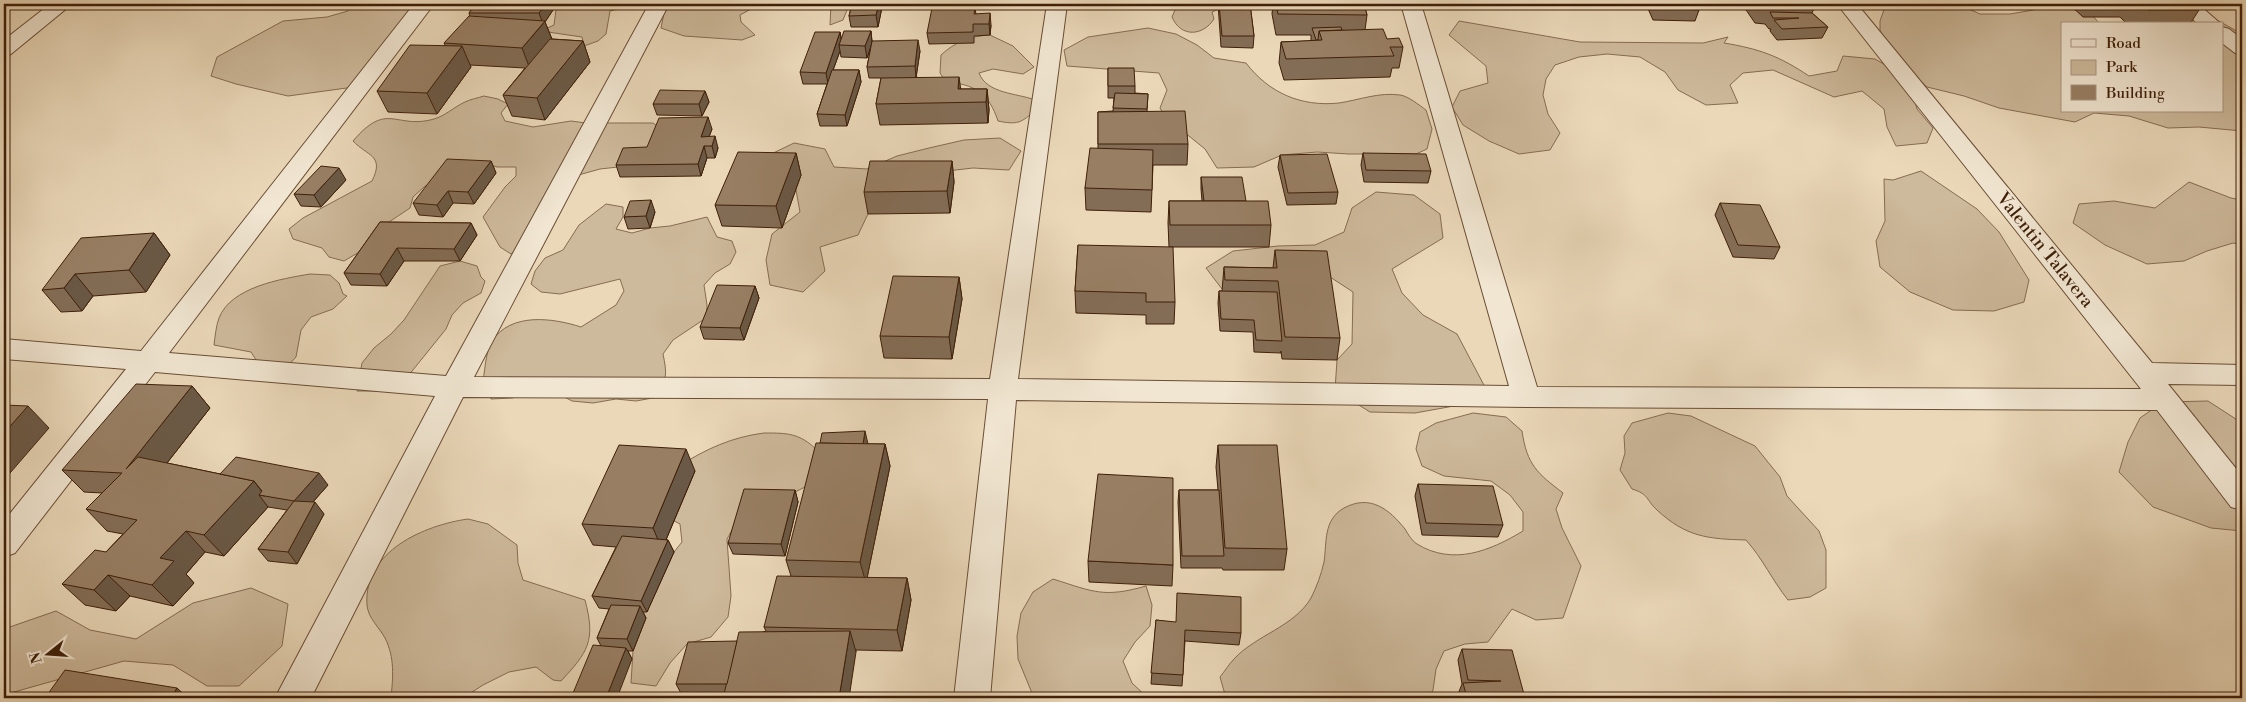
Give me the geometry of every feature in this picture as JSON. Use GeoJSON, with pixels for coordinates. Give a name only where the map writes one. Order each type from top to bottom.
{"type":"FeatureCollection","features":[{"type":"Feature","properties":{"kind":"street"},"geometry":{"type":"LineString","coordinates":[[4,50],[62,4]]}},
{"type":"Feature","properties":{"kind":"street"},"geometry":{"type":"LineString","coordinates":[[4,544],[424,4]]}},
{"type":"Feature","properties":{"kind":"street"},"geometry":{"type":"LineString","coordinates":[[293,698],[454,387],[659,4]]}},
{"type":"Feature","properties":{"kind":"street"},"geometry":{"type":"LineString","coordinates":[[972,698],[1003,389],[1056,4]]}},
{"type":"Feature","properties":{"kind":"street"},"geometry":{"type":"LineString","coordinates":[[1411,4],[1526,397]]}},
{"type":"Feature","properties":{"kind":"street","name":"Valentin Talavera"},"geometry":{"type":"LineString","coordinates":[[1847,4],[2144,373],[2242,498]]}},
{"type":"Feature","properties":{"kind":"street"},"geometry":{"type":"LineString","coordinates":[[2186,4],[2208,22]]}},
{"type":"Feature","properties":{"kind":"street"},"geometry":{"type":"LineString","coordinates":[[2224,35],[2242,49]]}},
{"type":"Feature","properties":{"kind":"street"},"geometry":{"type":"LineString","coordinates":[[4,349],[454,387],[1003,389],[1526,397],[2165,400]]}},
{"type":"Feature","properties":{"kind":"street"},"geometry":{"type":"LineString","coordinates":[[2144,373],[2242,375]]}},
{"type":"Feature","properties":{"kind":"green space"},"geometry":{"type":"Polygon","coordinates":[[[351,4],[425,4],[354,87],[288,96],[211,76],[217,57],[283,21],[327,17],[348,11],[351,4]]]}},
{"type":"Feature","properties":{"kind":"green space"},"geometry":{"type":"Polygon","coordinates":[[[560,4],[652,4],[610,11],[606,34],[598,41],[584,46],[582,37],[541,31],[554,25],[556,10],[560,4]]]}},
{"type":"Feature","properties":{"kind":"green space"},"geometry":{"type":"Polygon","coordinates":[[[671,4],[756,4],[753,8],[740,15],[741,22],[755,35],[742,40],[684,36],[661,28],[664,13],[671,4]]]}},
{"type":"Feature","properties":{"kind":"green space"},"geometry":{"type":"Polygon","coordinates":[[[831,4],[849,5],[843,20],[830,25],[831,4]]]}},
{"type":"Feature","properties":{"kind":"green space"},"geometry":{"type":"Polygon","coordinates":[[[1181,4],[1231,4],[1212,12],[1214,19],[1209,25],[1204,29],[1192,32],[1181,29],[1172,17],[1175,10],[1181,4]]]}},
{"type":"Feature","properties":{"kind":"green space"},"geometry":{"type":"Polygon","coordinates":[[[1886,4],[1958,4],[1980,14],[2010,14],[2056,6],[2090,13],[2098,22],[2061,22],[2061,112],[2224,112],[2224,24],[2242,34],[2242,131],[2199,127],[2168,128],[2129,116],[2094,113],[2075,122],[1999,108],[1964,96],[1927,87],[1907,70],[1880,36],[1880,21],[1886,4]]]}},
{"type":"Feature","properties":{"kind":"green space"},"geometry":{"type":"Polygon","coordinates":[[[2155,15],[2215,19],[2220,22],[2155,22],[2155,15]]]}},
{"type":"Feature","properties":{"kind":"green space"},"geometry":{"type":"Polygon","coordinates":[[[1459,21],[1580,42],[1703,43],[1728,37],[1724,43],[1769,54],[1809,76],[1837,71],[1843,56],[1875,59],[1901,74],[1913,92],[1917,109],[1933,128],[1927,143],[1896,146],[1887,127],[1884,109],[1862,91],[1834,97],[1773,70],[1743,73],[1730,85],[1738,103],[1706,105],[1678,90],[1665,72],[1640,57],[1607,54],[1579,57],[1555,65],[1546,79],[1543,95],[1548,114],[1560,133],[1550,150],[1519,154],[1489,141],[1463,125],[1452,107],[1460,91],[1488,83],[1486,66],[1449,35],[1459,21]]]}},
{"type":"Feature","properties":{"kind":"green space"},"geometry":{"type":"Polygon","coordinates":[[[1148,28],[1176,34],[1197,45],[1214,58],[1246,63],[1276,90],[1299,100],[1325,104],[1392,94],[1406,97],[1426,110],[1432,129],[1427,149],[1416,154],[1317,152],[1282,155],[1254,167],[1217,168],[1205,149],[1184,132],[1171,127],[1160,108],[1167,90],[1159,73],[1067,66],[1064,50],[1088,37],[1148,28]]]}},
{"type":"Feature","properties":{"kind":"green space"},"geometry":{"type":"Polygon","coordinates":[[[990,35],[1013,46],[1034,67],[1023,74],[993,69],[979,73],[983,80],[995,89],[1035,100],[1035,110],[1019,122],[998,121],[990,103],[979,92],[965,85],[946,82],[940,73],[941,55],[946,50],[957,43],[990,35]]]}},
{"type":"Feature","properties":{"kind":"green space"},"geometry":{"type":"Polygon","coordinates":[[[484,96],[498,99],[508,104],[501,113],[505,121],[533,127],[571,121],[586,123],[653,123],[663,130],[654,144],[618,167],[600,169],[564,179],[524,243],[511,254],[500,247],[483,217],[505,187],[516,176],[516,167],[497,167],[483,163],[438,178],[424,187],[413,197],[410,208],[380,228],[361,251],[344,261],[329,257],[322,248],[293,239],[289,229],[303,218],[372,181],[376,166],[375,161],[373,157],[353,141],[365,129],[375,122],[384,119],[421,121],[434,119],[465,102],[484,96]]]}},
{"type":"Feature","properties":{"kind":"green space"},"geometry":{"type":"Polygon","coordinates":[[[1000,138],[1021,151],[1009,170],[973,168],[938,172],[878,193],[858,235],[820,247],[825,271],[803,292],[770,285],[766,260],[772,234],[800,212],[796,190],[765,157],[794,143],[825,149],[834,167],[867,169],[897,156],[929,148],[964,140],[1000,138]]]}},
{"type":"Feature","properties":{"kind":"green space"},"geometry":{"type":"Polygon","coordinates":[[[1921,171],[1977,209],[1999,232],[2029,280],[2024,302],[1994,311],[1953,310],[1910,292],[1880,267],[1876,241],[1885,221],[1884,179],[1893,180],[1921,171]]]}},
{"type":"Feature","properties":{"kind":"green space"},"geometry":{"type":"Polygon","coordinates":[[[2189,182],[2231,198],[2242,200],[2242,245],[2233,243],[2184,261],[2147,264],[2105,245],[2073,223],[2079,204],[2114,201],[2155,208],[2189,182]]]}},
{"type":"Feature","properties":{"kind":"green space"},"geometry":{"type":"Polygon","coordinates":[[[1376,192],[1414,195],[1440,214],[1443,238],[1392,269],[1402,293],[1423,315],[1457,334],[1486,389],[1454,406],[1415,413],[1370,412],[1335,390],[1337,360],[1352,344],[1353,292],[1324,273],[1250,274],[1222,289],[1206,268],[1233,251],[1278,246],[1315,245],[1344,232],[1352,208],[1376,192]]]}},
{"type":"Feature","properties":{"kind":"green space"},"geometry":{"type":"Polygon","coordinates":[[[606,204],[623,207],[623,217],[616,229],[632,233],[707,217],[717,237],[732,241],[736,252],[730,264],[715,273],[704,285],[707,305],[706,318],[673,340],[663,354],[665,376],[658,397],[636,401],[616,399],[593,403],[572,401],[557,393],[491,399],[482,386],[490,346],[500,332],[510,325],[521,321],[533,320],[558,321],[581,327],[616,305],[624,291],[620,279],[560,294],[541,292],[531,284],[535,271],[545,258],[563,250],[579,225],[606,204]]]}},
{"type":"Feature","properties":{"kind":"green space"},"geometry":{"type":"Polygon","coordinates":[[[460,261],[477,266],[481,277],[485,281],[481,293],[463,303],[452,315],[446,329],[400,386],[378,391],[357,391],[362,363],[374,348],[404,320],[440,266],[460,261]]]}},
{"type":"Feature","properties":{"kind":"green space"},"geometry":{"type":"Polygon","coordinates":[[[310,274],[330,275],[339,283],[343,294],[347,296],[333,309],[311,317],[301,330],[296,357],[282,372],[258,363],[251,352],[214,345],[219,318],[225,307],[234,299],[258,286],[310,274]]]}},
{"type":"Feature","properties":{"kind":"green space"},"geometry":{"type":"Polygon","coordinates":[[[2208,401],[2242,423],[2242,531],[2211,528],[2153,507],[2119,472],[2128,442],[2140,418],[2163,402],[2208,401]]]}},
{"type":"Feature","properties":{"kind":"green space"},"geometry":{"type":"Polygon","coordinates":[[[1473,413],[1506,417],[1522,431],[1530,460],[1546,480],[1563,493],[1556,509],[1562,528],[1581,566],[1563,618],[1536,620],[1512,609],[1488,642],[1465,644],[1444,651],[1436,669],[1433,690],[1429,698],[1226,698],[1220,677],[1232,661],[1253,643],[1285,624],[1304,608],[1311,598],[1323,567],[1329,525],[1337,513],[1344,508],[1362,503],[1371,503],[1378,506],[1386,510],[1399,522],[1415,543],[1431,551],[1444,554],[1458,555],[1484,550],[1498,545],[1523,531],[1523,512],[1510,495],[1491,481],[1444,476],[1422,466],[1416,449],[1420,432],[1436,423],[1473,413]]]}},
{"type":"Feature","properties":{"kind":"green space"},"geometry":{"type":"Polygon","coordinates":[[[1668,413],[1691,416],[1755,446],[1780,477],[1787,496],[1819,531],[1826,550],[1826,588],[1810,597],[1788,600],[1746,540],[1720,539],[1688,531],[1668,519],[1644,495],[1632,489],[1620,470],[1625,453],[1624,436],[1632,423],[1668,413]]]}},
{"type":"Feature","properties":{"kind":"green space"},"geometry":{"type":"Polygon","coordinates":[[[764,433],[793,435],[811,444],[817,450],[815,482],[737,521],[727,539],[731,596],[728,617],[711,637],[687,644],[670,663],[656,686],[631,683],[633,651],[628,634],[674,552],[682,542],[680,524],[663,515],[679,466],[699,454],[720,445],[741,437],[764,433]]]}},
{"type":"Feature","properties":{"kind":"green space"},"geometry":{"type":"Polygon","coordinates":[[[468,519],[488,524],[517,545],[518,563],[523,580],[585,600],[590,626],[587,645],[578,662],[561,681],[553,680],[536,667],[509,672],[463,698],[391,698],[392,660],[385,638],[369,614],[367,605],[368,586],[375,570],[386,556],[400,544],[434,527],[468,519]]]}},
{"type":"Feature","properties":{"kind":"green space"},"geometry":{"type":"Polygon","coordinates":[[[1053,579],[1099,592],[1120,592],[1146,586],[1152,605],[1150,626],[1135,642],[1123,661],[1132,683],[1148,698],[1034,698],[1018,659],[1017,636],[1021,613],[1033,592],[1053,579]]]}},
{"type":"Feature","properties":{"kind":"green space"},"geometry":{"type":"Polygon","coordinates":[[[251,588],[288,604],[282,646],[239,686],[207,686],[173,665],[124,661],[7,694],[4,693],[4,629],[56,611],[90,630],[136,639],[193,603],[251,588]]]}},
{"type":"Feature","properties":{"kind":"building"},"geometry":{"type":"Polygon","coordinates":[[[476,4],[546,4],[539,13],[469,13],[476,4]]]}},
{"type":"Feature","properties":{"kind":"building"},"geometry":{"type":"Polygon","coordinates":[[[852,4],[879,4],[876,15],[849,16],[852,4]]]}},
{"type":"Feature","properties":{"kind":"building"},"geometry":{"type":"Polygon","coordinates":[[[1219,4],[1250,4],[1254,36],[1222,36],[1219,4]]]}},
{"type":"Feature","properties":{"kind":"building"},"geometry":{"type":"Polygon","coordinates":[[[1276,4],[1364,4],[1367,15],[1278,14],[1276,4]]]}},
{"type":"Feature","properties":{"kind":"building"},"geometry":{"type":"Polygon","coordinates":[[[1655,4],[1696,4],[1699,10],[1657,8],[1655,4]]]}},
{"type":"Feature","properties":{"kind":"building"},"geometry":{"type":"Polygon","coordinates":[[[2141,4],[2191,4],[2199,10],[2148,10],[2141,4]]]}},
{"type":"Feature","properties":{"kind":"building"},"geometry":{"type":"Polygon","coordinates":[[[932,8],[975,8],[974,14],[990,13],[989,24],[973,24],[973,32],[927,33],[932,8]]]}},
{"type":"Feature","properties":{"kind":"building"},"geometry":{"type":"Polygon","coordinates":[[[1770,12],[1812,13],[1828,27],[1782,29],[1774,20],[1799,18],[1773,18],[1770,12]]]}},
{"type":"Feature","properties":{"kind":"building"},"geometry":{"type":"Polygon","coordinates":[[[469,16],[545,21],[522,48],[444,43],[469,16]]]}},
{"type":"Feature","properties":{"kind":"building"},"geometry":{"type":"Polygon","coordinates":[[[1341,27],[1342,30],[1319,31],[1318,40],[1316,40],[1312,28],[1341,27]]]}},
{"type":"Feature","properties":{"kind":"building"},"geometry":{"type":"Polygon","coordinates":[[[1383,29],[1387,39],[1399,38],[1403,47],[1390,47],[1394,56],[1286,59],[1281,42],[1322,40],[1319,31],[1383,29]]]}},
{"type":"Feature","properties":{"kind":"building"},"geometry":{"type":"Polygon","coordinates":[[[844,31],[871,31],[865,46],[839,45],[844,31]]]}},
{"type":"Feature","properties":{"kind":"building"},"geometry":{"type":"Polygon","coordinates":[[[815,32],[840,32],[826,73],[800,72],[815,32]]]}},
{"type":"Feature","properties":{"kind":"building"},"geometry":{"type":"Polygon","coordinates":[[[550,39],[583,41],[537,98],[503,95],[550,39]]]}},
{"type":"Feature","properties":{"kind":"building"},"geometry":{"type":"Polygon","coordinates":[[[918,40],[915,66],[867,67],[872,41],[918,40]]]}},
{"type":"Feature","properties":{"kind":"building"},"geometry":{"type":"Polygon","coordinates":[[[410,45],[462,46],[427,93],[377,91],[410,45]]]}},
{"type":"Feature","properties":{"kind":"building"},"geometry":{"type":"Polygon","coordinates":[[[1108,68],[1134,68],[1135,86],[1108,86],[1108,68]]]}},
{"type":"Feature","properties":{"kind":"building"},"geometry":{"type":"Polygon","coordinates":[[[832,70],[859,70],[845,115],[817,114],[832,70]]]}},
{"type":"Feature","properties":{"kind":"building"},"geometry":{"type":"Polygon","coordinates":[[[959,77],[958,89],[987,89],[986,102],[876,104],[881,78],[959,77]]]}},
{"type":"Feature","properties":{"kind":"building"},"geometry":{"type":"Polygon","coordinates":[[[660,90],[705,91],[699,104],[653,104],[660,90]]]}},
{"type":"Feature","properties":{"kind":"building"},"geometry":{"type":"Polygon","coordinates":[[[1115,93],[1148,94],[1147,109],[1113,108],[1115,93]]]}},
{"type":"Feature","properties":{"kind":"building"},"geometry":{"type":"Polygon","coordinates":[[[1185,111],[1188,144],[1098,144],[1098,112],[1185,111]]]}},
{"type":"Feature","properties":{"kind":"building"},"geometry":{"type":"Polygon","coordinates":[[[708,117],[701,137],[715,136],[712,146],[704,146],[698,164],[616,165],[623,148],[647,147],[659,118],[708,117]]]}},
{"type":"Feature","properties":{"kind":"building"},"geometry":{"type":"Polygon","coordinates":[[[1090,148],[1153,150],[1152,190],[1085,188],[1090,148]]]}},
{"type":"Feature","properties":{"kind":"building"},"geometry":{"type":"Polygon","coordinates":[[[738,152],[796,153],[776,206],[715,205],[738,152]]]}},
{"type":"Feature","properties":{"kind":"building"},"geometry":{"type":"Polygon","coordinates":[[[1363,153],[1426,154],[1431,171],[1366,170],[1363,153]]]}},
{"type":"Feature","properties":{"kind":"building"},"geometry":{"type":"Polygon","coordinates":[[[1327,154],[1338,192],[1288,193],[1280,155],[1327,154]]]}},
{"type":"Feature","properties":{"kind":"building"},"geometry":{"type":"Polygon","coordinates":[[[447,159],[491,161],[468,192],[448,191],[437,205],[413,203],[447,159]]]}},
{"type":"Feature","properties":{"kind":"building"},"geometry":{"type":"Polygon","coordinates":[[[870,161],[952,161],[947,191],[864,192],[870,161]]]}},
{"type":"Feature","properties":{"kind":"building"},"geometry":{"type":"Polygon","coordinates":[[[321,166],[339,168],[314,195],[294,194],[321,166]]]}},
{"type":"Feature","properties":{"kind":"building"},"geometry":{"type":"Polygon","coordinates":[[[1201,177],[1242,177],[1246,201],[1204,201],[1201,177]]]}},
{"type":"Feature","properties":{"kind":"building"},"geometry":{"type":"Polygon","coordinates":[[[651,200],[646,216],[624,217],[630,201],[651,200]]]}},
{"type":"Feature","properties":{"kind":"building"},"geometry":{"type":"Polygon","coordinates":[[[1169,201],[1268,201],[1271,225],[1170,225],[1169,201]]]}},
{"type":"Feature","properties":{"kind":"building"},"geometry":{"type":"Polygon","coordinates":[[[1720,203],[1760,205],[1780,247],[1738,245],[1720,203]]]}},
{"type":"Feature","properties":{"kind":"building"},"geometry":{"type":"Polygon","coordinates":[[[380,222],[471,223],[454,249],[397,248],[380,274],[344,273],[380,222]]]}},
{"type":"Feature","properties":{"kind":"building"},"geometry":{"type":"Polygon","coordinates":[[[154,233],[129,270],[75,274],[64,288],[42,290],[81,238],[154,233]]]}},
{"type":"Feature","properties":{"kind":"building"},"geometry":{"type":"Polygon","coordinates":[[[1078,245],[1173,247],[1175,302],[1146,302],[1146,293],[1075,291],[1078,245]]]}},
{"type":"Feature","properties":{"kind":"building"},"geometry":{"type":"Polygon","coordinates":[[[1275,250],[1327,251],[1340,338],[1285,337],[1278,281],[1225,280],[1224,267],[1277,268],[1275,250]]]}},
{"type":"Feature","properties":{"kind":"building"},"geometry":{"type":"Polygon","coordinates":[[[893,276],[959,277],[949,337],[880,336],[893,276]]]}},
{"type":"Feature","properties":{"kind":"building"},"geometry":{"type":"Polygon","coordinates":[[[717,285],[755,286],[740,328],[700,327],[717,285]]]}},
{"type":"Feature","properties":{"kind":"building"},"geometry":{"type":"Polygon","coordinates":[[[1219,291],[1277,292],[1282,341],[1256,340],[1254,320],[1221,319],[1219,291]]]}},
{"type":"Feature","properties":{"kind":"building"},"geometry":{"type":"Polygon","coordinates":[[[136,384],[192,386],[126,469],[138,457],[254,481],[204,535],[186,531],[160,558],[174,561],[152,585],[108,575],[94,590],[62,584],[95,550],[106,552],[137,520],[86,509],[122,473],[62,470],[136,384]]]}},
{"type":"Feature","properties":{"kind":"building"},"geometry":{"type":"Polygon","coordinates":[[[4,405],[28,406],[4,433],[4,405]]]}},
{"type":"Feature","properties":{"kind":"building"},"geometry":{"type":"Polygon","coordinates":[[[865,431],[863,444],[820,443],[822,433],[865,431]]]}},
{"type":"Feature","properties":{"kind":"building"},"geometry":{"type":"Polygon","coordinates":[[[816,443],[885,444],[860,562],[786,560],[816,443]]]}},
{"type":"Feature","properties":{"kind":"building"},"geometry":{"type":"Polygon","coordinates":[[[619,445],[686,449],[653,528],[582,524],[619,445]]]}},
{"type":"Feature","properties":{"kind":"building"},"geometry":{"type":"Polygon","coordinates":[[[1218,445],[1277,445],[1287,549],[1225,548],[1218,445]]]}},
{"type":"Feature","properties":{"kind":"building"},"geometry":{"type":"Polygon","coordinates":[[[236,457],[319,473],[294,501],[259,495],[262,491],[254,481],[220,474],[236,457]]]}},
{"type":"Feature","properties":{"kind":"building"},"geometry":{"type":"Polygon","coordinates":[[[1098,474],[1173,478],[1173,565],[1088,561],[1098,474]]]}},
{"type":"Feature","properties":{"kind":"building"},"geometry":{"type":"Polygon","coordinates":[[[1418,484],[1493,486],[1503,525],[1426,523],[1418,484]]]}},
{"type":"Feature","properties":{"kind":"building"},"geometry":{"type":"Polygon","coordinates":[[[744,489],[795,490],[781,544],[728,543],[744,489]]]}},
{"type":"Feature","properties":{"kind":"building"},"geometry":{"type":"Polygon","coordinates":[[[1179,490],[1219,490],[1224,556],[1182,556],[1179,490]]]}},
{"type":"Feature","properties":{"kind":"building"},"geometry":{"type":"Polygon","coordinates":[[[294,501],[315,502],[288,552],[258,549],[294,501]]]}},
{"type":"Feature","properties":{"kind":"building"},"geometry":{"type":"Polygon","coordinates":[[[622,536],[668,540],[641,601],[592,596],[622,536]]]}},
{"type":"Feature","properties":{"kind":"building"},"geometry":{"type":"Polygon","coordinates":[[[777,576],[907,578],[897,630],[764,627],[777,576]]]}},
{"type":"Feature","properties":{"kind":"building"},"geometry":{"type":"Polygon","coordinates":[[[1177,593],[1241,597],[1241,633],[1185,630],[1183,675],[1151,673],[1156,620],[1176,622],[1177,593]]]}},
{"type":"Feature","properties":{"kind":"building"},"geometry":{"type":"Polygon","coordinates":[[[611,605],[640,606],[627,639],[597,638],[611,605]]]}},
{"type":"Feature","properties":{"kind":"building"},"geometry":{"type":"Polygon","coordinates":[[[850,631],[839,698],[723,698],[739,632],[850,631]]]}},
{"type":"Feature","properties":{"kind":"building"},"geometry":{"type":"Polygon","coordinates":[[[737,641],[727,684],[676,684],[688,642],[737,641]]]}},
{"type":"Feature","properties":{"kind":"building"},"geometry":{"type":"Polygon","coordinates":[[[593,645],[626,648],[606,698],[571,698],[593,645]]]}},
{"type":"Feature","properties":{"kind":"building"},"geometry":{"type":"Polygon","coordinates":[[[1462,649],[1512,650],[1525,698],[1467,698],[1463,683],[1501,681],[1468,680],[1462,649]]]}},
{"type":"Feature","properties":{"kind":"building"},"geometry":{"type":"Polygon","coordinates":[[[65,670],[177,688],[171,698],[45,698],[65,670]]]}}]}
